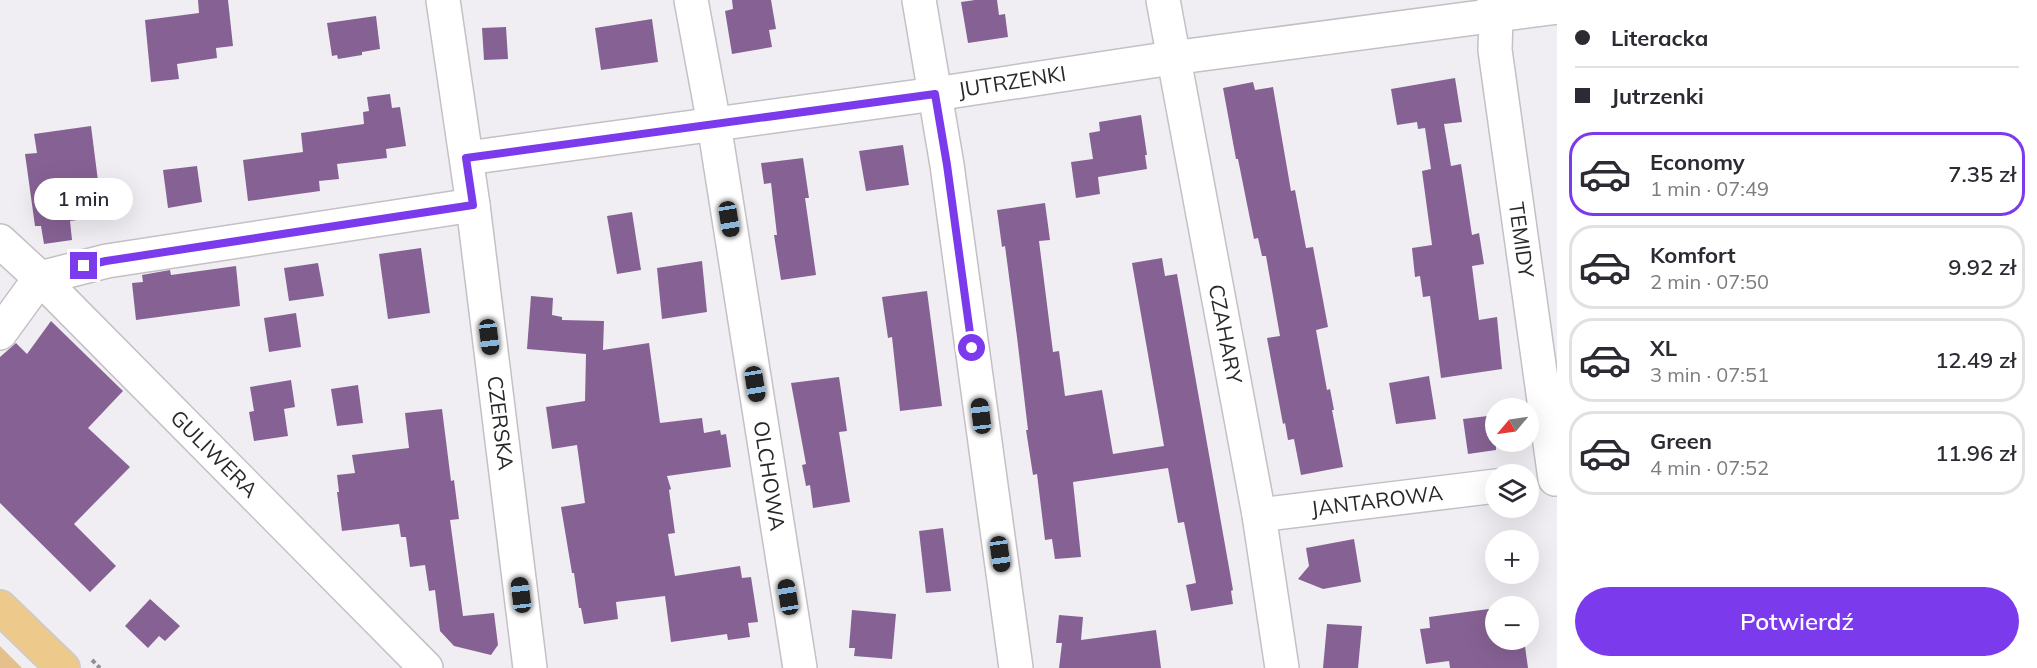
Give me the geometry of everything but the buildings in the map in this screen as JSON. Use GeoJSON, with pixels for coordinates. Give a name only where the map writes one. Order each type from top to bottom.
{"type":"FeatureCollection","features":[{"type":"Feature","properties":{"kind":"main road"},"geometry":{"type":"LineString","coordinates":[[0,607],[63,668]]}},
{"type":"Feature","properties":{"kind":"street","name":"CZERSKA"},"geometry":{"type":"LineString","coordinates":[[443,0],[473,205],[530,668]]}},
{"type":"Feature","properties":{"kind":"street","name":"OLCHOWA"},"geometry":{"type":"LineString","coordinates":[[691,0],[714,124],[800,668]]}},
{"type":"Feature","properties":{"kind":"street"},"geometry":{"type":"LineString","coordinates":[[919,0],[947,165],[1016,668]]}},
{"type":"Feature","properties":{"kind":"street","name":"CZAHARY"},"geometry":{"type":"LineString","coordinates":[[1163,0],[1259,515],[1282,668]]}},
{"type":"Feature","properties":{"kind":"street","name":"JUTRZENKI"},"geometry":{"type":"LineString","coordinates":[[466,158],[935,94],[1495,8],[1557,7]]}},
{"type":"Feature","properties":{"kind":"street","name":"TEMIDY"},"geometry":{"type":"LineString","coordinates":[[1495,8],[1495,50],[1547,480]]}},
{"type":"Feature","properties":{"kind":"street"},"geometry":{"type":"LineString","coordinates":[[0,333],[40,278],[106,261],[473,205]]}},
{"type":"Feature","properties":{"kind":"street","name":"GULIWERA"},"geometry":{"type":"LineString","coordinates":[[0,241],[40,278],[426,668]]}},
{"type":"Feature","properties":{"kind":"street","name":"JANTAROWA"},"geometry":{"type":"LineString","coordinates":[[1259,515],[1485,487]]}},
{"type":"Feature","properties":{"kind":"shaded area"},"geometry":{"type":"Polygon","coordinates":[[[0,646],[22,668],[0,668],[0,646]]]}},
{"type":"Feature","properties":{"kind":"route"},"geometry":{"type":"LineString","coordinates":[[84,266],[473,205],[466,158],[935,94],[972,348]]}}]}
